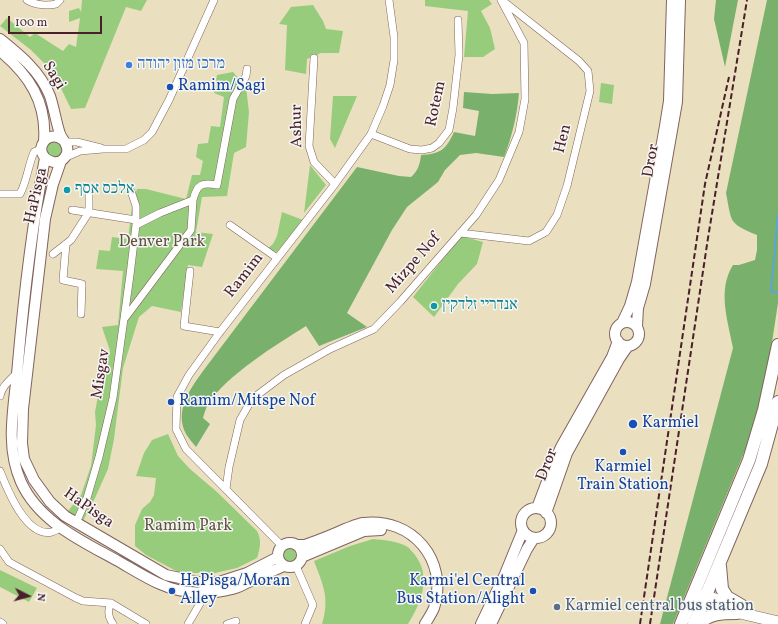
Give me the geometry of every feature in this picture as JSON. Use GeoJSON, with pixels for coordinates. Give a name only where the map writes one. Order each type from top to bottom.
{"type":"FeatureCollection","features":[{"type":"Feature","properties":{"kind":"highway"},"geometry":{"type":"LineString","coordinates":[[681,624],[750,460],[764,410],[778,345]]}},
{"type":"Feature","properties":{"kind":"highway"},"geometry":{"type":"LineString","coordinates":[[694,624],[760,464],[778,402]]}},
{"type":"Feature","properties":{"kind":"highway"},"geometry":{"type":"LineString","coordinates":[[721,560],[720,571],[722,589],[727,597],[740,610]]}},
{"type":"Feature","properties":{"kind":"highway"},"geometry":{"type":"LineString","coordinates":[[699,624],[706,617],[713,614],[740,610]]}},
{"type":"Feature","properties":{"kind":"main road"},"geometry":{"type":"LineString","coordinates":[[693,596],[778,622]]}},
{"type":"Feature","properties":{"kind":"main road"},"geometry":{"type":"LineString","coordinates":[[740,610],[778,618]]}},
{"type":"Feature","properties":{"kind":"street"},"geometry":{"type":"LineString","coordinates":[[27,0],[46,5],[56,4],[60,0]]}},
{"type":"Feature","properties":{"kind":"street"},"geometry":{"type":"LineString","coordinates":[[43,149],[52,162],[80,151],[126,149],[144,140],[152,132],[169,100],[214,0]]}},
{"type":"Feature","properties":{"kind":"street","name":"Ramim"},"geometry":{"type":"LineString","coordinates":[[282,546],[186,449],[176,429],[176,397],[189,375],[220,332],[371,134],[390,85],[394,60],[394,37],[389,0]]}},
{"type":"Feature","properties":{"kind":"street","name":"Hen"},"geometry":{"type":"LineString","coordinates":[[460,233],[528,241],[546,232],[557,215],[567,186],[590,92],[588,71],[579,61],[501,0]]}},
{"type":"Feature","properties":{"kind":"street","name":"Mizpe Nof"},"geometry":{"type":"LineString","coordinates":[[226,489],[229,467],[240,420],[252,399],[284,375],[330,349],[374,329],[400,302],[476,215],[499,180],[519,132],[525,99],[524,44],[501,0]]}},
{"type":"Feature","properties":{"kind":"street","name":"Dror"},"geometry":{"type":"LineString","coordinates":[[622,323],[630,306],[637,282],[669,101],[672,0]]}},
{"type":"Feature","properties":{"kind":"street","name":"Dror"},"geometry":{"type":"LineString","coordinates":[[636,326],[638,308],[646,276],[677,102],[680,0]]}},
{"type":"Feature","properties":{"kind":"street","name":"Rotem"},"geometry":{"type":"LineString","coordinates":[[371,134],[410,149],[422,150],[432,148],[439,143],[449,130],[459,55],[458,20]]}},
{"type":"Feature","properties":{"kind":"street","name":"Sagi"},"geometry":{"type":"LineString","coordinates":[[0,39],[27,62],[41,78],[49,94],[60,134],[64,141]]}},
{"type":"Feature","properties":{"kind":"street","name":"Sagi"},"geometry":{"type":"LineString","coordinates":[[0,51],[19,68],[33,87],[44,114],[45,128],[43,149]]}},
{"type":"Feature","properties":{"kind":"street","name":"Ashur"},"geometry":{"type":"LineString","coordinates":[[314,58],[309,146],[314,162],[334,184]]}},
{"type":"Feature","properties":{"kind":"street"},"geometry":{"type":"LineString","coordinates":[[124,319],[191,230],[195,192],[202,184],[206,183],[217,185],[234,99],[246,76],[247,69]]}},
{"type":"Feature","properties":{"kind":"street"},"geometry":{"type":"LineString","coordinates":[[43,149],[47,138],[56,136],[64,141],[77,142],[103,149]]}},
{"type":"Feature","properties":{"kind":"street"},"geometry":{"type":"LineString","coordinates":[[62,159],[67,150],[64,141]]}},
{"type":"Feature","properties":{"kind":"street"},"geometry":{"type":"LineString","coordinates":[[0,194],[20,194],[25,184],[30,161],[34,152],[43,149]]}},
{"type":"Feature","properties":{"kind":"street","name":"HaPisga"},"geometry":{"type":"LineString","coordinates":[[43,149],[32,229],[22,373],[22,443],[24,459],[34,480],[50,502],[65,516],[166,575],[203,583],[219,582],[247,573],[278,557]]}},
{"type":"Feature","properties":{"kind":"street","name":"HaPisga"},"geometry":{"type":"LineString","coordinates":[[62,159],[53,184],[45,219],[22,373],[11,420],[11,437],[15,462],[21,482],[29,496],[43,513],[60,528],[161,585],[183,591],[203,594],[233,589],[284,566]]}},
{"type":"Feature","properties":{"kind":"street"},"geometry":{"type":"LineString","coordinates":[[53,254],[70,240],[88,212],[89,188]]}},
{"type":"Feature","properties":{"kind":"street","name":"Misgav"},"geometry":{"type":"LineString","coordinates":[[76,523],[87,498],[112,404],[136,222],[136,206],[131,192]]}},
{"type":"Feature","properties":{"kind":"street"},"geometry":{"type":"LineString","coordinates":[[72,210],[136,222],[193,200]]}},
{"type":"Feature","properties":{"kind":"street"},"geometry":{"type":"LineString","coordinates":[[230,225],[277,258]]}},
{"type":"Feature","properties":{"kind":"street"},"geometry":{"type":"LineString","coordinates":[[66,244],[63,280],[82,284],[81,314]]}},
{"type":"Feature","properties":{"kind":"street"},"geometry":{"type":"LineString","coordinates":[[190,271],[184,326],[220,332]]}},
{"type":"Feature","properties":{"kind":"street"},"geometry":{"type":"LineString","coordinates":[[630,322],[636,326],[639,329],[639,337],[634,344],[628,346],[623,345],[618,341],[615,336],[615,332],[619,325],[630,322]]}},
{"type":"Feature","properties":{"kind":"street","name":"Dror"},"geometry":{"type":"LineString","coordinates":[[542,510],[558,454],[612,357],[618,341]]}},
{"type":"Feature","properties":{"kind":"street","name":"Dror"},"geometry":{"type":"LineString","coordinates":[[542,510],[567,453],[619,359],[628,346]]}},
{"type":"Feature","properties":{"kind":"street"},"geometry":{"type":"LineString","coordinates":[[0,396],[1,390],[5,385],[22,373]]}},
{"type":"Feature","properties":{"kind":"street","name":"HaPisga"},"geometry":{"type":"LineString","coordinates":[[0,471],[15,505],[32,526],[40,531],[51,532],[60,528]]}},
{"type":"Feature","properties":{"kind":"street"},"geometry":{"type":"LineString","coordinates":[[532,509],[542,510],[550,519],[549,530],[545,535],[534,538],[529,536],[523,530],[521,522],[526,512],[532,509]]}},
{"type":"Feature","properties":{"kind":"street"},"geometry":{"type":"LineString","coordinates":[[417,624],[427,607],[431,590],[429,572],[422,555],[409,540],[398,534],[388,530],[364,530],[289,567],[284,566],[279,561],[279,549],[288,542],[298,545],[305,545],[362,523],[388,524],[412,534],[428,552],[435,570],[437,589],[434,608],[425,624]]}},
{"type":"Feature","properties":{"kind":"street"},"geometry":{"type":"LineString","coordinates":[[491,624],[523,530]]}},
{"type":"Feature","properties":{"kind":"street"},"geometry":{"type":"LineString","coordinates":[[481,624],[508,576],[534,538]]}},
{"type":"Feature","properties":{"kind":"street"},"geometry":{"type":"LineString","coordinates":[[298,545],[301,550],[299,561],[313,605],[305,624]]}},
{"type":"Feature","properties":{"kind":"street"},"geometry":{"type":"LineString","coordinates":[[0,549],[9,562],[76,598],[83,601],[111,603],[146,624]]}},
{"type":"Feature","properties":{"kind":"street"},"geometry":{"type":"LineString","coordinates":[[188,624],[202,600],[203,583]]}},
{"type":"Feature","properties":{"kind":"street"},"geometry":{"type":"LineString","coordinates":[[111,603],[108,609],[108,618],[113,624]]}},
{"type":"Feature","properties":{"kind":"street"},"geometry":{"type":"LineString","coordinates":[[226,624],[236,621]]}},
{"type":"Feature","properties":{"kind":"green space"},"geometry":{"type":"Polygon","coordinates":[[[82,0],[147,0],[141,11],[126,7],[85,108],[71,109],[53,72],[31,50],[0,26],[7,18],[30,37],[35,33],[63,51],[69,44],[76,47],[80,18],[69,22],[69,11],[79,8],[81,12],[82,0]]]}},
{"type":"Feature","properties":{"kind":"green space"},"geometry":{"type":"Polygon","coordinates":[[[425,0],[489,0],[492,4],[481,11],[490,28],[495,49],[483,57],[464,57],[468,11],[425,6],[425,0]]]}},
{"type":"Feature","properties":{"kind":"green space"},"geometry":{"type":"Polygon","coordinates":[[[716,0],[738,0],[725,67],[714,19],[716,0]]]}},
{"type":"Feature","properties":{"kind":"green space"},"geometry":{"type":"Polygon","coordinates":[[[767,0],[778,0],[778,303],[767,375],[748,443],[673,624],[660,624],[733,348],[725,306],[728,275],[733,265],[739,265],[755,260],[757,250],[757,235],[741,228],[733,221],[729,211],[726,193],[767,0]]]}},
{"type":"Feature","properties":{"kind":"green space"},"geometry":{"type":"Polygon","coordinates":[[[313,5],[326,29],[343,31],[339,53],[321,53],[307,59],[306,74],[285,70],[287,25],[279,24],[291,7],[313,5]]]}},
{"type":"Feature","properties":{"kind":"green space","name":"Denver Park"},"geometry":{"type":"Polygon","coordinates":[[[233,72],[246,87],[249,112],[246,147],[234,153],[227,196],[202,197],[196,232],[213,234],[202,267],[188,265],[181,312],[152,306],[139,317],[123,368],[114,439],[108,469],[83,521],[68,511],[81,495],[91,466],[96,425],[95,412],[102,374],[110,351],[102,327],[118,325],[123,271],[96,269],[99,250],[110,251],[112,237],[128,239],[132,205],[137,189],[146,189],[186,199],[192,175],[200,175],[203,161],[196,157],[198,144],[208,143],[211,126],[220,127],[224,97],[214,93],[217,75],[233,72]]]}},
{"type":"Feature","properties":{"kind":"green space"},"geometry":{"type":"Polygon","coordinates":[[[601,83],[614,85],[612,104],[599,102],[601,83]]]}},
{"type":"Feature","properties":{"kind":"green space"},"geometry":{"type":"Polygon","coordinates":[[[464,92],[492,94],[519,93],[514,126],[504,157],[476,153],[460,155],[445,170],[438,182],[407,207],[392,230],[347,313],[367,327],[319,346],[306,326],[267,351],[240,371],[208,404],[203,418],[210,424],[196,447],[186,434],[182,417],[185,401],[193,385],[357,167],[399,176],[411,177],[418,167],[421,155],[433,154],[442,150],[454,132],[475,136],[479,111],[463,108],[464,92]]]}},
{"type":"Feature","properties":{"kind":"green space"},"geometry":{"type":"Polygon","coordinates":[[[333,96],[357,96],[335,148],[330,139],[333,96]]]}},
{"type":"Feature","properties":{"kind":"green space"},"geometry":{"type":"Polygon","coordinates":[[[54,141],[60,143],[62,149],[60,155],[54,157],[48,155],[46,149],[48,143],[54,141]]]}},
{"type":"Feature","properties":{"kind":"green space"},"geometry":{"type":"Polygon","coordinates":[[[310,165],[326,185],[304,213],[310,165]]]}},
{"type":"Feature","properties":{"kind":"green space"},"geometry":{"type":"Polygon","coordinates":[[[282,212],[303,220],[277,252],[267,249],[273,244],[277,236],[282,212]]]}},
{"type":"Feature","properties":{"kind":"green space"},"geometry":{"type":"Polygon","coordinates":[[[461,236],[483,242],[477,264],[458,284],[434,317],[413,297],[461,236]]]}},
{"type":"Feature","properties":{"kind":"green space","name":"Ramim Park"},"geometry":{"type":"Polygon","coordinates":[[[168,434],[178,456],[257,531],[260,538],[260,544],[257,558],[237,568],[215,573],[180,573],[146,555],[135,546],[135,525],[142,509],[150,502],[154,495],[156,478],[136,476],[144,453],[152,440],[168,434]]]}},
{"type":"Feature","properties":{"kind":"green space"},"geometry":{"type":"Polygon","coordinates":[[[373,539],[386,540],[406,546],[415,555],[420,563],[424,581],[423,590],[413,616],[408,624],[322,624],[325,599],[323,585],[314,561],[350,546],[373,539]]]}},
{"type":"Feature","properties":{"kind":"green space"},"geometry":{"type":"Polygon","coordinates":[[[286,548],[292,548],[296,552],[296,558],[292,562],[286,562],[282,558],[282,552],[286,548]]]}},
{"type":"Feature","properties":{"kind":"green space"},"geometry":{"type":"Polygon","coordinates":[[[0,570],[37,588],[29,602],[0,587],[0,570]]]}},
{"type":"Feature","properties":{"kind":"waterway"},"geometry":{"type":"LineString","coordinates":[[778,214],[771,291],[778,293]]}},
{"type":"Feature","properties":{"kind":"railway"},"geometry":{"type":"LineString","coordinates":[[650,624],[708,238],[747,0]]}},
{"type":"Feature","properties":{"kind":"railway"},"geometry":{"type":"LineString","coordinates":[[640,624],[705,184],[729,77]]}},
{"type":"Feature","properties":{"kind":"place","name":"מרכז מזון יהודה"},"geometry":{"type":"Point","coordinates":[129,65]}},
{"type":"Feature","properties":{"kind":"place","name":"Ramim/Sagi"},"geometry":{"type":"Point","coordinates":[170,87]}},
{"type":"Feature","properties":{"kind":"place","name":"אלכס אסף"},"geometry":{"type":"Point","coordinates":[67,190]}},
{"type":"Feature","properties":{"kind":"place","name":"אנדריי זלדקין"},"geometry":{"type":"Point","coordinates":[434,306]}},
{"type":"Feature","properties":{"kind":"place","name":"Ramim/Mitspe Nof"},"geometry":{"type":"Point","coordinates":[171,402]}},
{"type":"Feature","properties":{"kind":"place","name":"Karmiel"},"geometry":{"type":"Point","coordinates":[633,424]}},
{"type":"Feature","properties":{"kind":"place","name":"Karmiel Train Station"},"geometry":{"type":"Point","coordinates":[623,452]}},
{"type":"Feature","properties":{"kind":"place","name":"HaPisga/Moran Alley"},"geometry":{"type":"Point","coordinates":[172,591]}},
{"type":"Feature","properties":{"kind":"place","name":"Karmi'el Central Bus Station/Alight"},"geometry":{"type":"Point","coordinates":[533,591]}},
{"type":"Feature","properties":{"kind":"place","name":"Karmiel central bus station"},"geometry":{"type":"Point","coordinates":[557,607]}}]}
